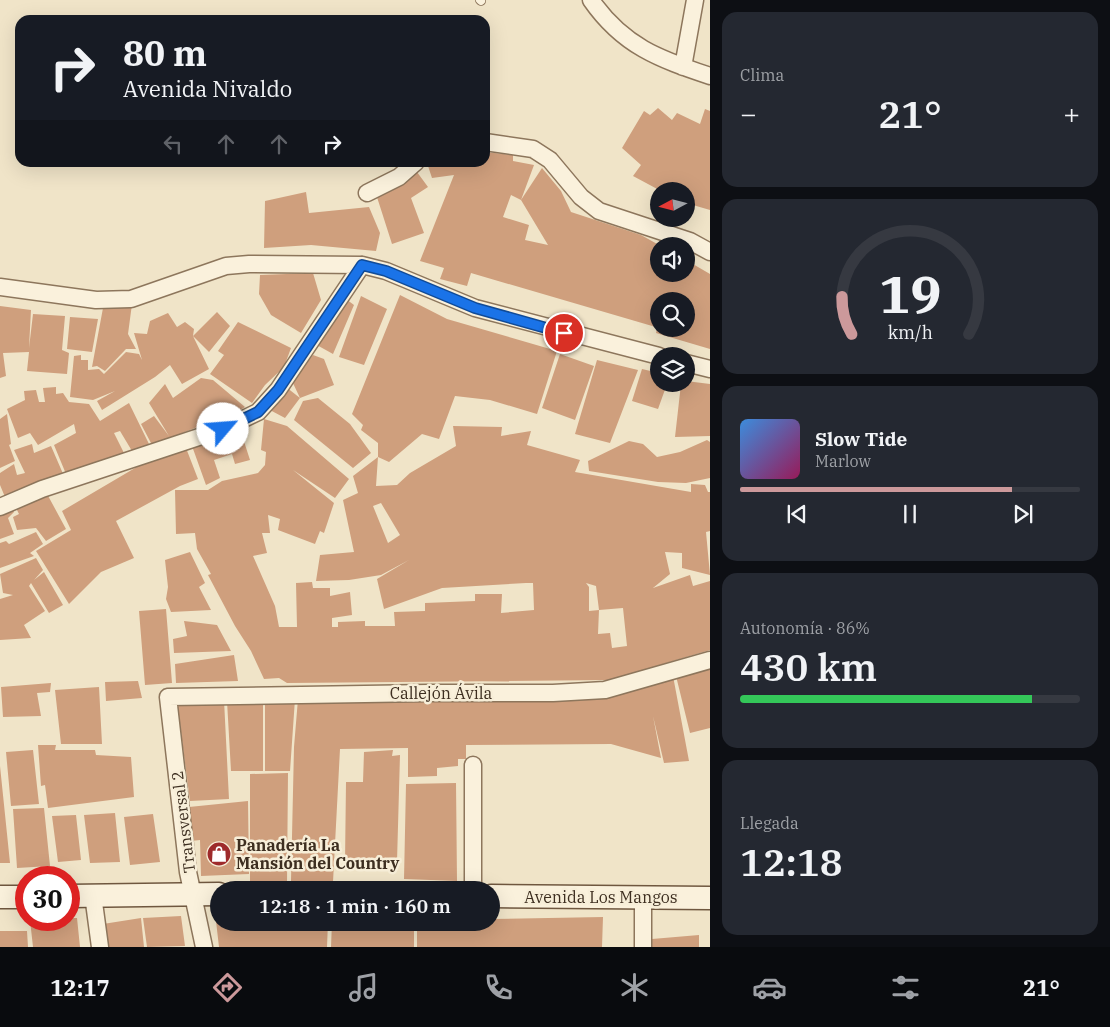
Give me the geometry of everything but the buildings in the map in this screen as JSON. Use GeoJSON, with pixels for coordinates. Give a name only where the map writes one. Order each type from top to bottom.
{"type":"FeatureCollection","features":[{"type":"Feature","properties":{"kind":"street"},"geometry":{"type":"LineString","coordinates":[[591,0],[609,24],[634,45],[683,67],[710,76]]}},
{"type":"Feature","properties":{"kind":"street"},"geometry":{"type":"LineString","coordinates":[[683,67],[695,0]]}},
{"type":"Feature","properties":{"kind":"street"},"geometry":{"type":"LineString","coordinates":[[490,143],[533,149],[550,160],[581,197],[599,211],[690,241],[710,252]]}},
{"type":"Feature","properties":{"kind":"street"},"geometry":{"type":"LineString","coordinates":[[368,193],[399,177],[410,167]]}},
{"type":"Feature","properties":{"kind":"street"},"geometry":{"type":"LineString","coordinates":[[0,287],[96,300],[131,299],[226,266],[249,264],[362,265],[386,271],[475,308],[527,324],[650,354]]}},
{"type":"Feature","properties":{"kind":"street"},"geometry":{"type":"LineString","coordinates":[[0,507],[42,489],[223,429],[258,412],[278,390],[362,265]]}},
{"type":"Feature","properties":{"kind":"street"},"geometry":{"type":"LineString","coordinates":[[695,365],[710,369]]}},
{"type":"Feature","properties":{"kind":"street","name":"Callejón Ávila"},"geometry":{"type":"LineString","coordinates":[[168,696],[428,692],[553,694],[605,690],[710,660]]}},
{"type":"Feature","properties":{"kind":"street","name":"Transversal 2"},"geometry":{"type":"LineString","coordinates":[[168,696],[188,872],[204,947]]}},
{"type":"Feature","properties":{"kind":"street"},"geometry":{"type":"LineString","coordinates":[[473,765],[473,881]]}},
{"type":"Feature","properties":{"kind":"street"},"geometry":{"type":"LineString","coordinates":[[80,896],[210,894]]}},
{"type":"Feature","properties":{"kind":"street"},"geometry":{"type":"LineString","coordinates":[[94,895],[100,947]]}},
{"type":"Feature","properties":{"kind":"street","name":"Avenida Los Mangos"},"geometry":{"type":"LineString","coordinates":[[500,896],[710,898]]}},
{"type":"Feature","properties":{"kind":"street"},"geometry":{"type":"LineString","coordinates":[[0,897],[15,897]]}},
{"type":"Feature","properties":{"kind":"street"},"geometry":{"type":"LineString","coordinates":[[643,897],[643,947]]}},
{"type":"Feature","properties":{"kind":"place","name":"Panadería La Mansión del Country"},"geometry":{"type":"Point","coordinates":[219,854]}},
{"type":"Feature","properties":{"kind":"route"},"geometry":{"type":"LineString","coordinates":[[223,429],[258,412],[278,390],[362,265],[386,271],[475,308],[564,333]]}}]}
